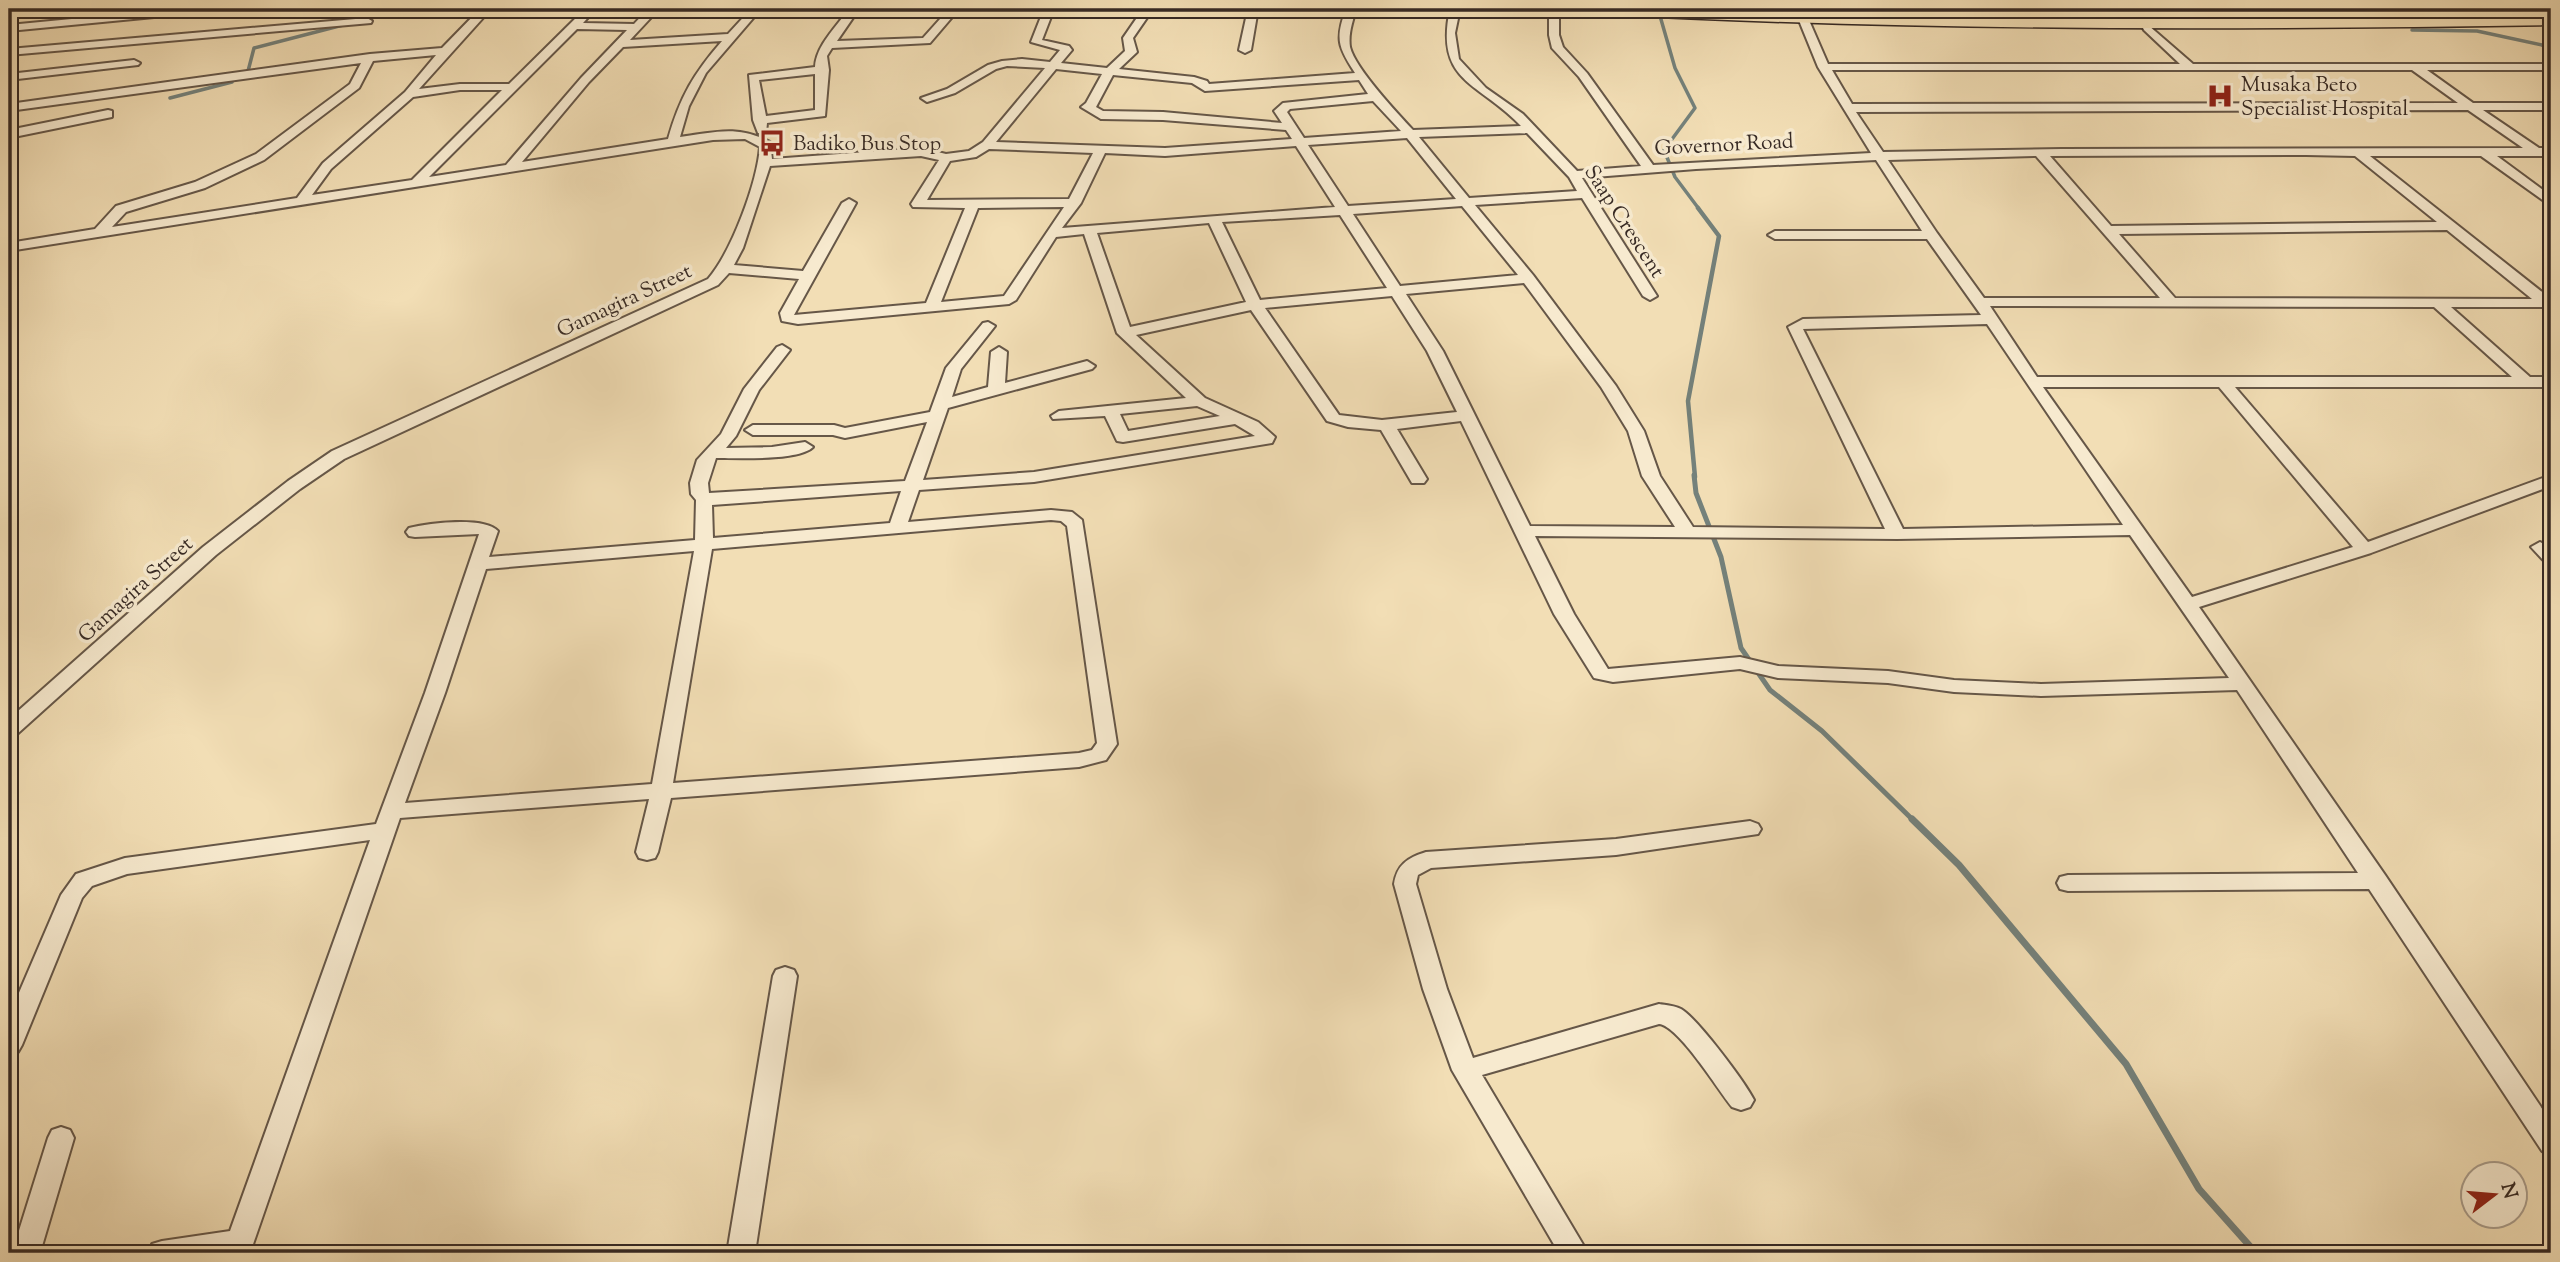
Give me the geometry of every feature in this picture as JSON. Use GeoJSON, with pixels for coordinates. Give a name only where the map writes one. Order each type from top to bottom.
{"type":"FeatureCollection","features":[{"type":"Feature","properties":{"kind":"highway"},"geometry":{"type":"LineString","coordinates":[[1597,9],[2072,23],[2527,18]]}},
{"type":"Feature","properties":{"kind":"highway"},"geometry":{"type":"LineString","coordinates":[[1668,9],[1807,14],[2551,18]]}},
{"type":"Feature","properties":{"kind":"street"},"geometry":{"type":"LineString","coordinates":[[9,28],[206,9]]}},
{"type":"Feature","properties":{"kind":"street"},"geometry":{"type":"LineString","coordinates":[[302,200],[327,166],[409,94],[445,51],[486,9]]}},
{"type":"Feature","properties":{"kind":"street"},"geometry":{"type":"LineString","coordinates":[[416,183],[592,9]]}},
{"type":"Feature","properties":{"kind":"street"},"geometry":{"type":"LineString","coordinates":[[510,167],[654,9]]}},
{"type":"Feature","properties":{"kind":"street"},"geometry":{"type":"LineString","coordinates":[[673,142],[683,106],[701,72],[755,9]]}},
{"type":"Feature","properties":{"kind":"street"},"geometry":{"type":"LineString","coordinates":[[759,120],[821,113],[821,57],[854,9]]}},
{"type":"Feature","properties":{"kind":"street"},"geometry":{"type":"LineString","coordinates":[[827,46],[926,41],[954,9]]}},
{"type":"Feature","properties":{"kind":"street"},"geometry":{"type":"LineString","coordinates":[[765,163],[921,152],[946,158],[972,154],[987,145],[1067,49],[1037,42],[1049,9]]}},
{"type":"Feature","properties":{"kind":"street"},"geometry":{"type":"LineString","coordinates":[[1148,9],[1128,38],[1131,52],[1108,73],[1091,106],[1087,107],[1101,116],[1163,116],[1296,134]]}},
{"type":"Feature","properties":{"kind":"street"},"geometry":{"type":"LineString","coordinates":[[1245,50],[1253,9]]}},
{"type":"Feature","properties":{"kind":"street"},"geometry":{"type":"LineString","coordinates":[[1351,9],[1344,30],[1345,49],[1376,97],[1410,134],[1528,278],[1608,386],[1636,431],[1651,476],[1690,532]]}},
{"type":"Feature","properties":{"kind":"street","name":"Saap Crescent"},"geometry":{"type":"LineString","coordinates":[[1455,9],[1450,33],[1454,60],[1466,76],[1519,117],[1574,175],[1650,296]]}},
{"type":"Feature","properties":{"kind":"street"},"geometry":{"type":"LineString","coordinates":[[1554,9],[1554,35],[1558,48],[1662,166]]}},
{"type":"Feature","properties":{"kind":"street"},"geometry":{"type":"LineString","coordinates":[[1807,14],[1824,67],[1878,155],[2032,382],[2243,684],[2551,1143]]}},
{"type":"Feature","properties":{"kind":"street"},"geometry":{"type":"LineString","coordinates":[[9,52],[367,21]]}},
{"type":"Feature","properties":{"kind":"street"},"geometry":{"type":"LineString","coordinates":[[574,26],[635,27]]}},
{"type":"Feature","properties":{"kind":"street"},"geometry":{"type":"LineString","coordinates":[[2148,28],[2190,68]]}},
{"type":"Feature","properties":{"kind":"street"},"geometry":{"type":"LineString","coordinates":[[621,44],[732,37]]}},
{"type":"Feature","properties":{"kind":"street"},"geometry":{"type":"LineString","coordinates":[[9,107],[370,57],[445,51]]}},
{"type":"Feature","properties":{"kind":"street"},"geometry":{"type":"LineString","coordinates":[[99,233],[121,209],[200,186],[260,157],[355,86],[370,57]]}},
{"type":"Feature","properties":{"kind":"street"},"geometry":{"type":"LineString","coordinates":[[927,98],[951,91],[992,67],[1022,62],[1194,80],[1203,83],[1205,88],[1363,76]]}},
{"type":"Feature","properties":{"kind":"street"},"geometry":{"type":"LineString","coordinates":[[9,77],[134,63]]}},
{"type":"Feature","properties":{"kind":"street"},"geometry":{"type":"LineString","coordinates":[[2413,66],[2536,152]]}},
{"type":"Feature","properties":{"kind":"street"},"geometry":{"type":"LineString","coordinates":[[1824,67],[2551,67]]}},
{"type":"Feature","properties":{"kind":"street","name":"Gamagira Street"},"geometry":{"type":"LineString","coordinates":[[9,730],[218,542],[316,468],[359,444],[713,282],[736,248],[765,163],[766,145],[759,120],[753,77],[822,70]]}},
{"type":"Feature","properties":{"kind":"street"},"geometry":{"type":"LineString","coordinates":[[409,94],[460,87],[512,87]]}},
{"type":"Feature","properties":{"kind":"street"},"geometry":{"type":"LineString","coordinates":[[1376,97],[1282,108],[1280,111],[1434,351],[1564,614],[1601,674],[1613,676],[1740,663],[1779,672],[1888,677],[1954,686],[2042,690],[2243,684]]}},
{"type":"Feature","properties":{"kind":"street"},"geometry":{"type":"LineString","coordinates":[[1848,108],[2551,106]]}},
{"type":"Feature","properties":{"kind":"street"},"geometry":{"type":"LineString","coordinates":[[9,134],[108,114]]}},
{"type":"Feature","properties":{"kind":"street"},"geometry":{"type":"LineString","coordinates":[[987,145],[1165,152],[1296,134],[1410,134],[1530,129]]}},
{"type":"Feature","properties":{"kind":"street"},"geometry":{"type":"LineString","coordinates":[[9,247],[673,142],[739,134],[757,138],[766,145]]}},
{"type":"Feature","properties":{"kind":"street"},"geometry":{"type":"LineString","coordinates":[[849,203],[787,313],[787,318],[798,320],[1009,300],[1051,233],[1074,203],[1100,151]]}},
{"type":"Feature","properties":{"kind":"street","name":"Governor Road"},"geometry":{"type":"LineString","coordinates":[[1574,175],[1662,166],[1878,155],[2551,152]]}},
{"type":"Feature","properties":{"kind":"street"},"geometry":{"type":"LineString","coordinates":[[2040,153],[2171,302]]}},
{"type":"Feature","properties":{"kind":"street"},"geometry":{"type":"LineString","coordinates":[[2484,153],[2551,202]]}},
{"type":"Feature","properties":{"kind":"street"},"geometry":{"type":"LineString","coordinates":[[2360,154],[2549,303]]}},
{"type":"Feature","properties":{"kind":"street"},"geometry":{"type":"LineString","coordinates":[[946,158],[918,204],[1074,203]]}},
{"type":"Feature","properties":{"kind":"street"},"geometry":{"type":"LineString","coordinates":[[1051,233],[1214,219],[1586,194]]}},
{"type":"Feature","properties":{"kind":"street"},"geometry":{"type":"LineString","coordinates":[[932,306],[972,204]]}},
{"type":"Feature","properties":{"kind":"street"},"geometry":{"type":"LineString","coordinates":[[1214,219],[1255,305],[1333,418],[1346,423],[1386,424],[1465,416]]}},
{"type":"Feature","properties":{"kind":"street"},"geometry":{"type":"LineString","coordinates":[[2109,229],[2449,226]]}},
{"type":"Feature","properties":{"kind":"street"},"geometry":{"type":"LineString","coordinates":[[782,350],[752,389],[728,436],[705,460],[699,483],[700,494],[706,500],[1034,477],[1255,442],[1267,437],[1252,425],[1199,401],[1125,333],[1089,230]]}},
{"type":"Feature","properties":{"kind":"street"},"geometry":{"type":"LineString","coordinates":[[1775,235],[1931,235]]}},
{"type":"Feature","properties":{"kind":"street"},"geometry":{"type":"LineString","coordinates":[[725,268],[808,276]]}},
{"type":"Feature","properties":{"kind":"street"},"geometry":{"type":"LineString","coordinates":[[1125,333],[1255,305],[1528,278]]}},
{"type":"Feature","properties":{"kind":"street"},"geometry":{"type":"LineString","coordinates":[[1980,302],[2549,303]]}},
{"type":"Feature","properties":{"kind":"street"},"geometry":{"type":"LineString","coordinates":[[2437,302],[2526,382]]}},
{"type":"Feature","properties":{"kind":"street"},"geometry":{"type":"LineString","coordinates":[[1897,534],[1795,327],[1803,323],[1990,319]]}},
{"type":"Feature","properties":{"kind":"street"},"geometry":{"type":"LineString","coordinates":[[897,528],[954,368],[988,326]]}},
{"type":"Feature","properties":{"kind":"street"},"geometry":{"type":"LineString","coordinates":[[996,392],[999,352]]}},
{"type":"Feature","properties":{"kind":"street"},"geometry":{"type":"LineString","coordinates":[[753,430],[834,429],[845,433],[940,409],[1087,366]]}},
{"type":"Feature","properties":{"kind":"street"},"geometry":{"type":"LineString","coordinates":[[2032,382],[2551,382]]}},
{"type":"Feature","properties":{"kind":"street"},"geometry":{"type":"LineString","coordinates":[[2222,382],[2365,549]]}},
{"type":"Feature","properties":{"kind":"street"},"geometry":{"type":"LineString","coordinates":[[1059,416],[1199,401]]}},
{"type":"Feature","properties":{"kind":"street"},"geometry":{"type":"LineString","coordinates":[[1110,410],[1123,437],[1234,419]]}},
{"type":"Feature","properties":{"kind":"street"},"geometry":{"type":"LineString","coordinates":[[1386,424],[1419,479]]}},
{"type":"Feature","properties":{"kind":"street"},"geometry":{"type":"LineString","coordinates":[[712,453],[772,452],[805,447]]}},
{"type":"Feature","properties":{"kind":"street"},"geometry":{"type":"LineString","coordinates":[[2187,605],[2365,549],[2551,480]]}},
{"type":"Feature","properties":{"kind":"street"},"geometry":{"type":"LineString","coordinates":[[647,852],[661,792],[704,544],[703,503],[706,500]]}},
{"type":"Feature","properties":{"kind":"street"},"geometry":{"type":"LineString","coordinates":[[9,1045],[72,895],[84,880],[125,866],[388,821],[661,792],[1079,760],[1099,755],[1107,744],[1076,524],[1066,516],[1051,515],[477,564]]}},
{"type":"Feature","properties":{"kind":"street"},"geometry":{"type":"LineString","coordinates":[[162,1253],[238,1247],[435,693],[488,534],[485,528],[415,532]]}},
{"type":"Feature","properties":{"kind":"street"},"geometry":{"type":"LineString","coordinates":[[1523,531],[1897,534],[2135,530]]}},
{"type":"Feature","properties":{"kind":"street"},"geometry":{"type":"LineString","coordinates":[[1574,1253],[1465,1070],[1435,989],[1405,884],[1406,871],[1426,860],[1616,847],[1751,829]]}},
{"type":"Feature","properties":{"kind":"street"},"geometry":{"type":"LineString","coordinates":[[2068,883],[2377,881]]}},
{"type":"Feature","properties":{"kind":"street"},"geometry":{"type":"LineString","coordinates":[[741,1253],[785,976]]}},
{"type":"Feature","properties":{"kind":"street"},"geometry":{"type":"LineString","coordinates":[[1465,1070],[1658,1014],[1673,1016],[1692,1035],[1741,1100]]}},
{"type":"Feature","properties":{"kind":"street"},"geometry":{"type":"LineString","coordinates":[[26,1253],[61,1138]]}},
{"type":"Feature","properties":{"kind":"waterway"},"geometry":{"type":"LineString","coordinates":[[247,75],[254,48],[343,25],[378,9]]}},
{"type":"Feature","properties":{"kind":"waterway"},"geometry":{"type":"LineString","coordinates":[[1658,9],[1675,68],[1695,108],[1664,150],[1675,177],[1699,209]]}},
{"type":"Feature","properties":{"kind":"waterway"},"geometry":{"type":"LineString","coordinates":[[2412,30],[2477,31],[2551,47]]}},
{"type":"Feature","properties":{"kind":"waterway"},"geometry":{"type":"LineString","coordinates":[[170,98],[232,82]]}},
{"type":"Feature","properties":{"kind":"waterway"},"geometry":{"type":"LineString","coordinates":[[1695,477],[1688,401],[1719,236],[1698,208]]}},
{"type":"Feature","properties":{"kind":"waterway"},"geometry":{"type":"LineString","coordinates":[[1694,475],[1696,493],[1721,557],[1741,648],[1770,690],[1822,731],[1914,821]]}},
{"type":"Feature","properties":{"kind":"waterway"},"geometry":{"type":"LineString","coordinates":[[1912,819],[1959,865],[2126,1064],[2199,1189],[2256,1253]]}},
{"type":"Feature","properties":{"kind":"place","name":"Musaka Beto Specialist Hospital"},"geometry":{"type":"Point","coordinates":[2220,96]}},
{"type":"Feature","properties":{"kind":"place","name":"Badiko Bus Stop"},"geometry":{"type":"Point","coordinates":[772,143]}}]}
